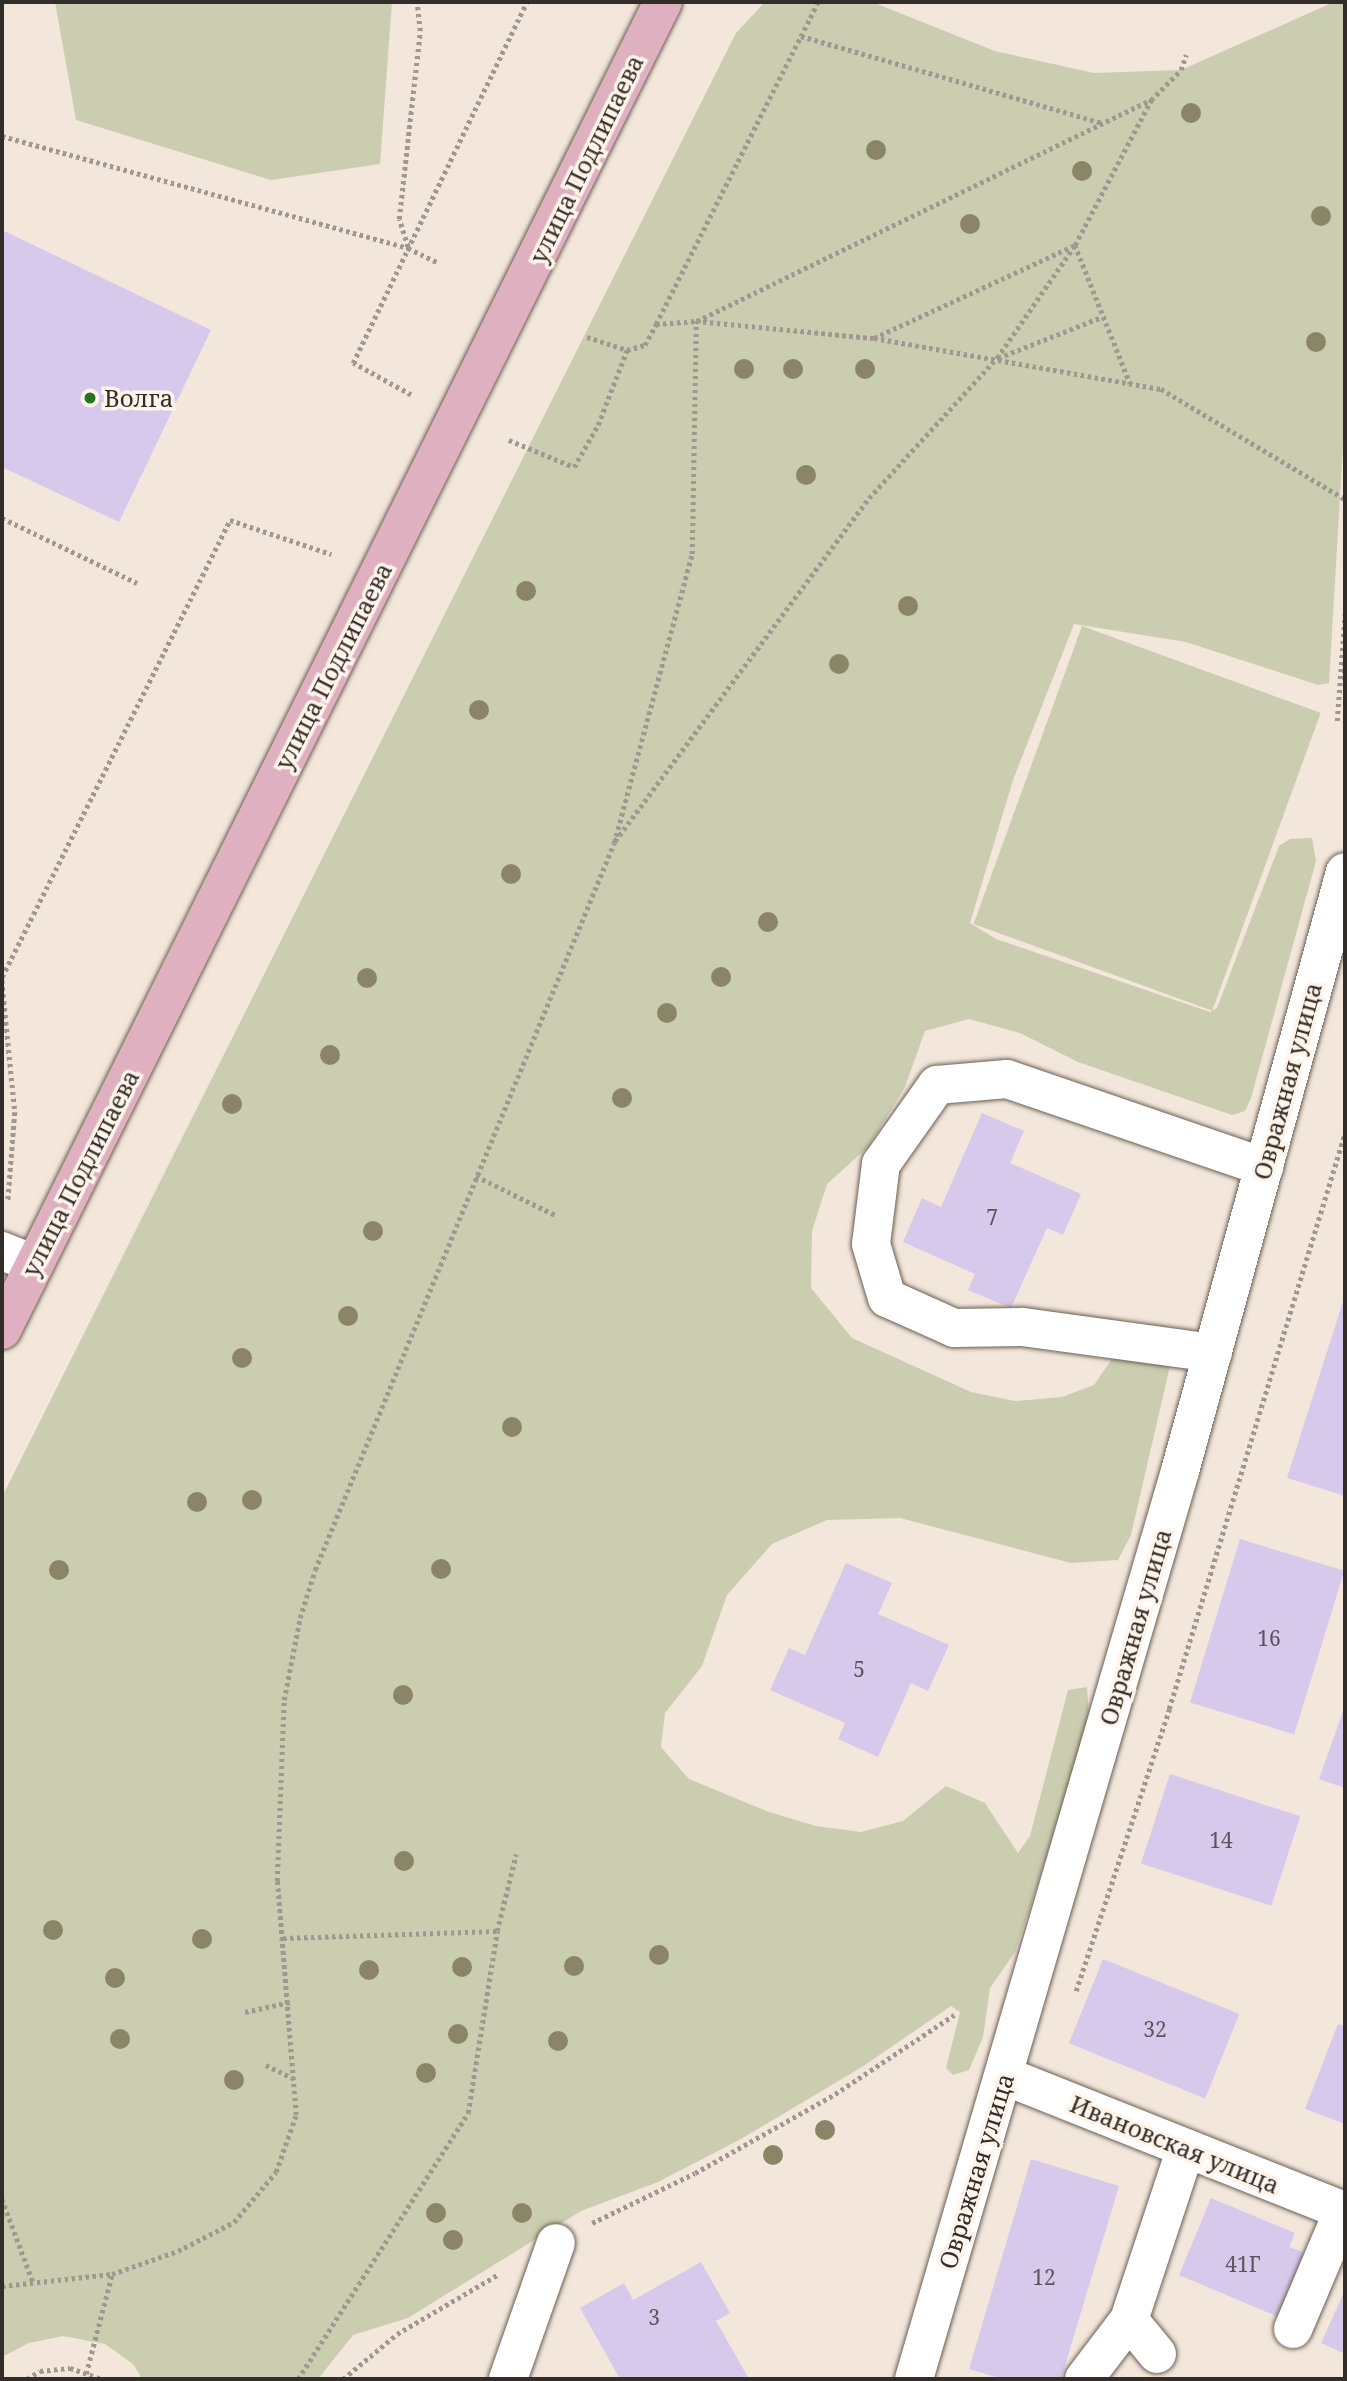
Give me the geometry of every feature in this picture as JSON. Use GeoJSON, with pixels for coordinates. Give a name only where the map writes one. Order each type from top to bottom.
{"type":"FeatureCollection","features":[{"type":"Feature","properties":{"kind":"main road","name":"улица Подлипаева"},"geometry":{"type":"LineString","coordinates":[[2,1330],[18,1257],[663,2]]}},
{"type":"Feature","properties":{"kind":"street","name":"Овражная улица"},"geometry":{"type":"LineString","coordinates":[[914,2379],[1005,2076],[1213,1353],[1345,872]]}},
{"type":"Feature","properties":{"kind":"street"},"geometry":{"type":"LineString","coordinates":[[1213,1353],[1022,1327],[954,1328],[887,1298],[871,1244],[881,1164],[937,1085],[1007,1079],[1264,1167]]}},
{"type":"Feature","properties":{"kind":"street","name":"Ивановская улица"},"geometry":{"type":"LineString","coordinates":[[1005,2076],[1344,2211]]}},
{"type":"Feature","properties":{"kind":"street"},"geometry":{"type":"LineString","coordinates":[[1084,2379],[1129,2320],[1159,2261],[1186,2148]]}},
{"type":"Feature","properties":{"kind":"street"},"geometry":{"type":"LineString","coordinates":[[1293,2329],[1344,2211]]}},
{"type":"Feature","properties":{"kind":"street"},"geometry":{"type":"LineString","coordinates":[[508,2379],[556,2243]]}},
{"type":"Feature","properties":{"kind":"street"},"geometry":{"type":"LineString","coordinates":[[1129,2320],[1157,2354]]}},
{"type":"Feature","properties":{"kind":"path"},"geometry":{"type":"LineString","coordinates":[[408,248],[399,219],[420,32],[417,2]]}},
{"type":"Feature","properties":{"kind":"path"},"geometry":{"type":"LineString","coordinates":[[411,395],[353,363],[527,2]]}},
{"type":"Feature","properties":{"kind":"path"},"geometry":{"type":"LineString","coordinates":[[587,337],[627,350],[645,345],[818,2]]}},
{"type":"Feature","properties":{"kind":"path"},"geometry":{"type":"LineString","coordinates":[[801,36],[1104,123]]}},
{"type":"Feature","properties":{"kind":"path"},"geometry":{"type":"LineString","coordinates":[[614,843],[869,498],[998,358],[1075,245],[1151,100],[1181,70],[1186,55]]}},
{"type":"Feature","properties":{"kind":"path"},"geometry":{"type":"LineString","coordinates":[[696,321],[1151,100]]}},
{"type":"Feature","properties":{"kind":"path"},"geometry":{"type":"LineString","coordinates":[[2,136],[408,248],[437,262]]}},
{"type":"Feature","properties":{"kind":"path"},"geometry":{"type":"LineString","coordinates":[[1075,245],[1130,383]]}},
{"type":"Feature","properties":{"kind":"path"},"geometry":{"type":"LineString","coordinates":[[874,338],[1075,245]]}},
{"type":"Feature","properties":{"kind":"path"},"geometry":{"type":"LineString","coordinates":[[998,358],[1102,317]]}},
{"type":"Feature","properties":{"kind":"path"},"geometry":{"type":"LineString","coordinates":[[656,324],[696,321],[874,338],[1161,389],[1345,499]]}},
{"type":"Feature","properties":{"kind":"path"},"geometry":{"type":"LineString","coordinates":[[2,2286],[112,2274],[178,2251],[234,2222],[276,2172],[296,2115],[290,2002],[276,1881],[284,1700],[300,1618],[315,1570],[614,843],[692,554],[696,321]]}},
{"type":"Feature","properties":{"kind":"path"},"geometry":{"type":"LineString","coordinates":[[509,440],[574,467],[598,425],[627,350]]}},
{"type":"Feature","properties":{"kind":"path"},"geometry":{"type":"LineString","coordinates":[[2,518],[137,583]]}},
{"type":"Feature","properties":{"kind":"path"},"geometry":{"type":"LineString","coordinates":[[8,1200],[15,1112],[2,979],[230,520],[331,554]]}},
{"type":"Feature","properties":{"kind":"path"},"geometry":{"type":"LineString","coordinates":[[1337,721],[1345,611]]}},
{"type":"Feature","properties":{"kind":"path"},"geometry":{"type":"LineString","coordinates":[[1073,1997],[1169,1709],[1345,1133]]}},
{"type":"Feature","properties":{"kind":"path"},"geometry":{"type":"LineString","coordinates":[[476,1175],[557,1216]]}},
{"type":"Feature","properties":{"kind":"path"},"geometry":{"type":"LineString","coordinates":[[298,2379],[468,2113],[497,1931],[516,1854]]}},
{"type":"Feature","properties":{"kind":"path"},"geometry":{"type":"LineString","coordinates":[[283,1938],[497,1931]]}},
{"type":"Feature","properties":{"kind":"path"},"geometry":{"type":"LineString","coordinates":[[245,2011],[290,2002]]}},
{"type":"Feature","properties":{"kind":"path"},"geometry":{"type":"LineString","coordinates":[[344,2379],[397,2334],[556,2243],[695,2173],[835,2094],[954,2015]]}},
{"type":"Feature","properties":{"kind":"path"},"geometry":{"type":"LineString","coordinates":[[266,2065],[295,2079]]}},
{"type":"Feature","properties":{"kind":"path"},"geometry":{"type":"LineString","coordinates":[[2,2199],[33,2281]]}},
{"type":"Feature","properties":{"kind":"path"},"geometry":{"type":"LineString","coordinates":[[86,2374],[112,2274]]}},
{"type":"Feature","properties":{"kind":"path"},"geometry":{"type":"LineString","coordinates":[[27,2379],[40,2371],[70,2368],[102,2379]]}},
{"type":"Feature","properties":{"kind":"green space"},"geometry":{"type":"Polygon","coordinates":[[[55,2],[392,2],[380,164],[271,180],[76,120],[55,2]]]}},
{"type":"Feature","properties":{"kind":"green space"},"geometry":{"type":"Polygon","coordinates":[[[765,2],[872,2],[995,51],[1094,73],[1181,70],[1334,2],[1345,2],[1345,412],[1329,683],[1318,685],[1186,642],[1074,624],[1013,780],[970,923],[996,939],[1210,1012],[1217,1008],[1279,846],[1290,839],[1312,838],[1316,861],[1251,1098],[1245,1111],[1232,1115],[1078,1062],[1020,1033],[969,1019],[925,1031],[905,1087],[868,1147],[827,1184],[812,1231],[811,1288],[852,1338],[971,1392],[1015,1401],[1062,1397],[1094,1385],[1119,1349],[1173,1353],[1131,1535],[1118,1560],[1071,1563],[900,1518],[827,1520],[772,1544],[727,1595],[702,1666],[665,1713],[661,1747],[689,1779],[769,1812],[816,1826],[861,1832],[903,1821],[946,1786],[985,1803],[1018,1853],[1030,1836],[1068,1690],[1087,1687],[1089,1716],[1040,1877],[1015,1952],[990,1988],[983,2037],[969,2070],[953,2075],[946,2068],[960,2012],[951,2006],[862,2067],[741,2139],[658,2182],[581,2211],[408,2318],[353,2335],[318,2379],[142,2379],[133,2364],[105,2344],[63,2336],[29,2343],[2,2357],[2,1497],[736,33],[765,2]]]}},
{"type":"Feature","properties":{"kind":"green space"},"geometry":{"type":"Polygon","coordinates":[[[1082,626],[1321,713],[1212,1011],[974,924],[1082,626]]]}},
{"type":"Feature","properties":{"kind":"building","name":"Волга"},"geometry":{"type":"Polygon","coordinates":[[[2,230],[211,330],[119,522],[2,467],[2,230]]]}},
{"type":"Feature","properties":{"kind":"building"},"geometry":{"type":"Polygon","coordinates":[[[982,1113],[1024,1131],[1010,1163],[1081,1194],[1063,1235],[1047,1228],[1011,1308],[968,1290],[975,1274],[903,1242],[922,1198],[941,1207],[982,1113]]]}},
{"type":"Feature","properties":{"kind":"building"},"geometry":{"type":"Polygon","coordinates":[[[1345,1295],[1345,1496],[1287,1478],[1345,1295]]]}},
{"type":"Feature","properties":{"kind":"building"},"geometry":{"type":"Polygon","coordinates":[[[1240,1539],[1344,1571],[1294,1734],[1190,1703],[1240,1539]]]}},
{"type":"Feature","properties":{"kind":"building"},"geometry":{"type":"Polygon","coordinates":[[[846,1563],[892,1583],[878,1614],[949,1645],[928,1691],[911,1683],[878,1757],[838,1739],[845,1723],[770,1690],[789,1648],[805,1655],[846,1563]]]}},
{"type":"Feature","properties":{"kind":"building"},"geometry":{"type":"Polygon","coordinates":[[[1345,1706],[1345,1788],[1319,1779],[1345,1706]]]}},
{"type":"Feature","properties":{"kind":"building"},"geometry":{"type":"Polygon","coordinates":[[[1170,1774],[1300,1816],[1271,1906],[1141,1863],[1170,1774]]]}},
{"type":"Feature","properties":{"kind":"building"},"geometry":{"type":"Polygon","coordinates":[[[1103,1959],[1239,2014],[1205,2098],[1069,2043],[1103,1959]]]}},
{"type":"Feature","properties":{"kind":"building"},"geometry":{"type":"Polygon","coordinates":[[[1338,2024],[1345,2027],[1345,2124],[1305,2109],[1338,2024]]]}},
{"type":"Feature","properties":{"kind":"building"},"geometry":{"type":"Polygon","coordinates":[[[1031,2159],[1119,2186],[1061,2379],[1003,2379],[969,2369],[1031,2159]]]}},
{"type":"Feature","properties":{"kind":"building"},"geometry":{"type":"Polygon","coordinates":[[[1211,2198],[1295,2233],[1289,2247],[1308,2254],[1281,2318],[1179,2275],[1211,2198]]]}},
{"type":"Feature","properties":{"kind":"building"},"geometry":{"type":"Polygon","coordinates":[[[701,2262],[730,2313],[716,2321],[749,2379],[620,2379],[580,2308],[624,2283],[633,2300],[701,2262]]]}},
{"type":"Feature","properties":{"kind":"building"},"geometry":{"type":"Polygon","coordinates":[[[1345,2290],[1345,2354],[1321,2343],[1345,2290]]]}},
{"type":"Feature","properties":{"kind":"place","name":"Волга"},"geometry":{"type":"Point","coordinates":[90,398]}}]}
